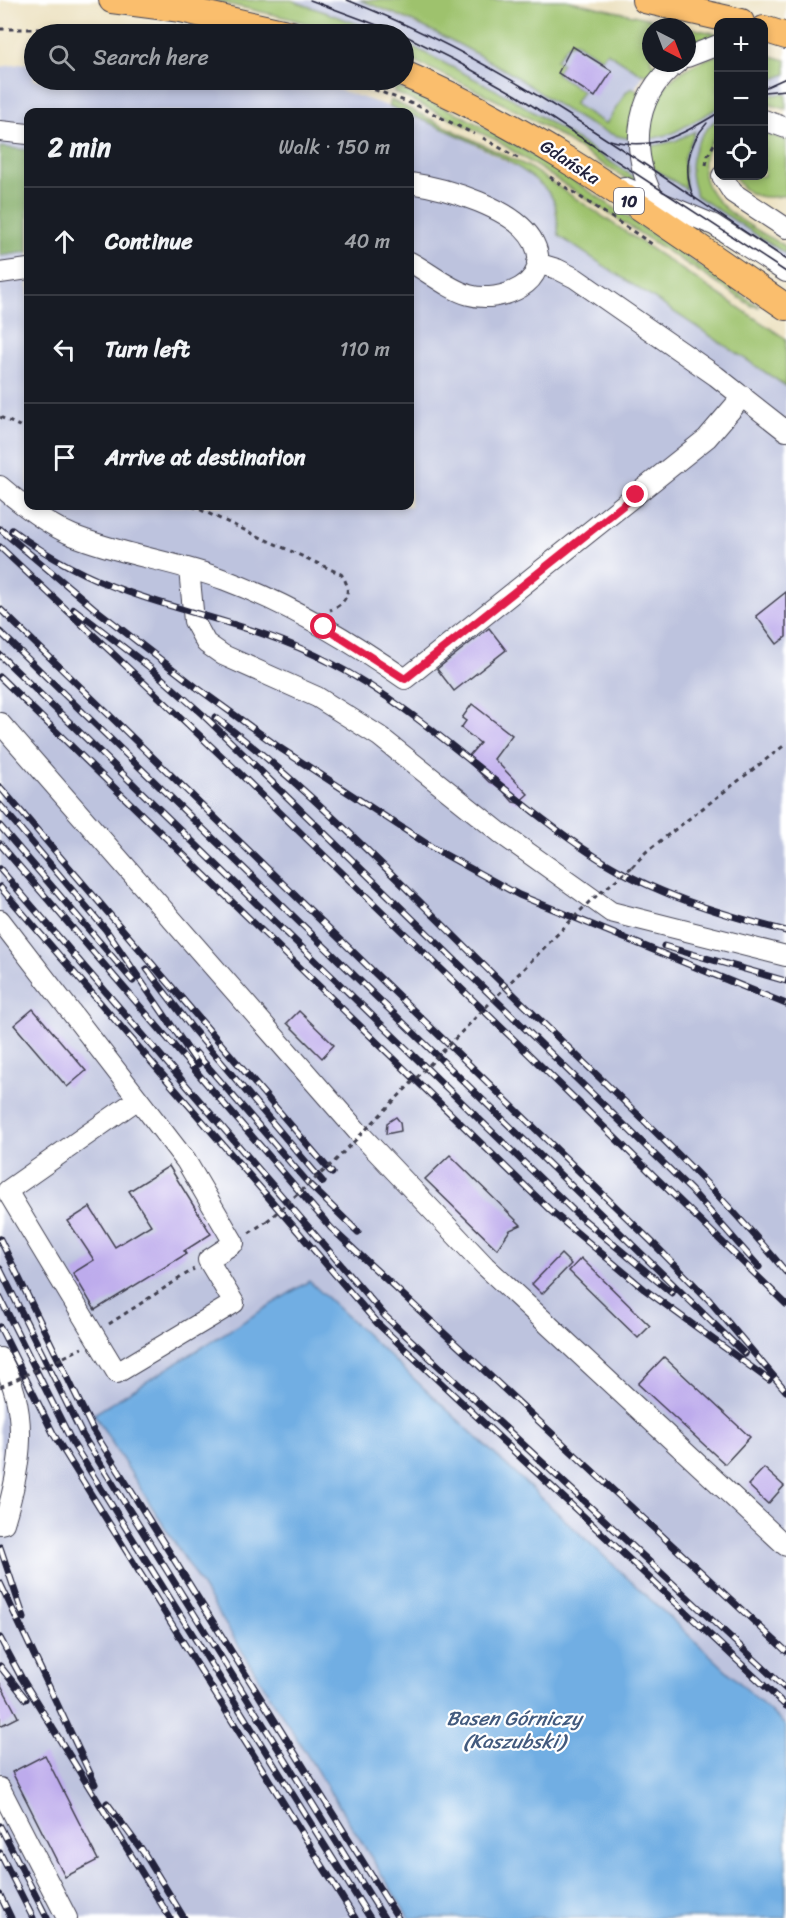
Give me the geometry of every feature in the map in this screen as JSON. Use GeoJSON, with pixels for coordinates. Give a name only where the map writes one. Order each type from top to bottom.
{"type":"FeatureCollection","features":[{"type":"Feature","properties":{"kind":"main road"},"geometry":{"type":"LineString","coordinates":[[112,0],[181,9],[247,24]]}},
{"type":"Feature","properties":{"kind":"main road"},"geometry":{"type":"LineString","coordinates":[[649,1],[723,18]]}},
{"type":"Feature","properties":{"kind":"main road"},"geometry":{"type":"LineString","coordinates":[[768,30],[786,36]]}},
{"type":"Feature","properties":{"kind":"main road","name":"Gdańska"},"geometry":{"type":"LineString","coordinates":[[414,79],[476,107],[553,164],[700,249],[786,307]]}},
{"type":"Feature","properties":{"kind":"lane"},"geometry":{"type":"LineString","coordinates":[[768,43],[786,45]]}},
{"type":"Feature","properties":{"kind":"lane"},"geometry":{"type":"LineString","coordinates":[[696,54],[714,47]]}},
{"type":"Feature","properties":{"kind":"lane"},"geometry":{"type":"LineString","coordinates":[[668,72],[657,82],[640,115],[639,148],[646,180],[654,200],[670,223],[700,249]]}},
{"type":"Feature","properties":{"kind":"lane"},"geometry":{"type":"LineString","coordinates":[[768,121],[786,128]]}},
{"type":"Feature","properties":{"kind":"lane"},"geometry":{"type":"LineString","coordinates":[[0,131],[24,134]]}},
{"type":"Feature","properties":{"kind":"lane"},"geometry":{"type":"LineString","coordinates":[[553,164],[598,175],[721,229]]}},
{"type":"Feature","properties":{"kind":"lane"},"geometry":{"type":"LineString","coordinates":[[646,180],[786,272]]}},
{"type":"Feature","properties":{"kind":"lane"},"geometry":{"type":"LineString","coordinates":[[725,180],[733,193],[782,223]]}},
{"type":"Feature","properties":{"kind":"lane"},"geometry":{"type":"LineString","coordinates":[[414,184],[460,194],[506,217],[522,229],[534,243],[537,263],[525,286],[513,293],[484,297],[455,290],[414,264]]}},
{"type":"Feature","properties":{"kind":"lane"},"geometry":{"type":"LineString","coordinates":[[537,263],[575,278],[743,396],[786,431]]}},
{"type":"Feature","properties":{"kind":"lane"},"geometry":{"type":"LineString","coordinates":[[0,273],[24,270]]}},
{"type":"Feature","properties":{"kind":"lane"},"geometry":{"type":"LineString","coordinates":[[32,510],[70,534],[189,569],[255,592],[311,620],[405,679],[707,438],[743,396]]}},
{"type":"Feature","properties":{"kind":"lane"},"geometry":{"type":"LineString","coordinates":[[0,486],[24,504]]}},
{"type":"Feature","properties":{"kind":"lane"},"geometry":{"type":"LineString","coordinates":[[189,569],[194,621],[206,643],[223,655],[317,697],[379,736],[502,835],[611,912],[786,956]]}},
{"type":"Feature","properties":{"kind":"lane"},"geometry":{"type":"LineString","coordinates":[[0,723],[358,1132],[485,1266],[786,1546]]}},
{"type":"Feature","properties":{"kind":"lane"},"geometry":{"type":"LineString","coordinates":[[0,920],[186,1161],[234,1243],[208,1260],[234,1303],[117,1373],[7,1191],[138,1099]]}},
{"type":"Feature","properties":{"kind":"lane"},"geometry":{"type":"LineString","coordinates":[[0,1358],[20,1406],[22,1450],[12,1498],[4,1523],[0,1524]]}},
{"type":"Feature","properties":{"kind":"lane"},"geometry":{"type":"LineString","coordinates":[[0,1788],[67,1918]]}},
{"type":"Feature","properties":{"kind":"path"},"geometry":{"type":"LineString","coordinates":[[0,29],[24,29]]}},
{"type":"Feature","properties":{"kind":"path"},"geometry":{"type":"LineString","coordinates":[[376,90],[418,106],[529,164]]}},
{"type":"Feature","properties":{"kind":"path"},"geometry":{"type":"LineString","coordinates":[[553,164],[660,249]]}},
{"type":"Feature","properties":{"kind":"path"},"geometry":{"type":"LineString","coordinates":[[0,417],[24,428]]}},
{"type":"Feature","properties":{"kind":"path"},"geometry":{"type":"LineString","coordinates":[[201,510],[342,574],[347,582],[347,596],[340,605],[331,610],[320,610],[311,620]]}},
{"type":"Feature","properties":{"kind":"path"},"geometry":{"type":"LineString","coordinates":[[245,1236],[267,1221],[334,1162],[589,902],[632,867],[646,852],[786,744]]}},
{"type":"Feature","properties":{"kind":"path"},"geometry":{"type":"LineString","coordinates":[[0,1387],[90,1343],[99,1331],[208,1260]]}},
{"type":"Feature","properties":{"kind":"shaded area"},"geometry":{"type":"Polygon","coordinates":[[[291,0],[360,0],[445,37],[537,89],[596,129],[633,139],[637,179],[513,99],[414,47],[414,24],[358,24],[291,0]]]}},
{"type":"Feature","properties":{"kind":"shaded area"},"geometry":{"type":"Polygon","coordinates":[[[568,26],[644,74],[610,129],[530,79],[568,26]]]}},
{"type":"Feature","properties":{"kind":"shaded area"},"geometry":{"type":"Polygon","coordinates":[[[24,63],[24,90],[339,90],[394,108],[24,108],[24,510],[414,510],[414,116],[441,126],[529,174],[553,197],[559,236],[786,385],[786,1726],[309,1281],[95,1414],[409,1918],[0,1918],[0,67],[24,63]]]}},
{"type":"Feature","properties":{"kind":"shaded area"},"geometry":{"type":"Polygon","coordinates":[[[786,74],[786,94],[768,95],[768,81],[786,74]]]}},
{"type":"Feature","properties":{"kind":"shaded area"},"geometry":{"type":"Polygon","coordinates":[[[714,110],[714,122],[705,130],[694,149],[690,170],[697,196],[786,254],[786,276],[660,196],[653,168],[685,188],[684,159],[694,132],[675,141],[654,146],[648,147],[647,140],[682,129],[714,110]]]}},
{"type":"Feature","properties":{"kind":"green space"},"geometry":{"type":"Polygon","coordinates":[[[210,0],[291,0],[358,24],[308,24],[210,0]]]}},
{"type":"Feature","properties":{"kind":"green space"},"geometry":{"type":"Polygon","coordinates":[[[360,0],[566,0],[647,18],[642,18],[642,72],[657,72],[654,75],[640,73],[607,52],[602,59],[575,42],[567,45],[556,60],[562,64],[556,73],[582,91],[574,104],[606,124],[627,91],[632,88],[638,91],[633,139],[601,130],[470,50],[360,0]]]}},
{"type":"Feature","properties":{"kind":"green space"},"geometry":{"type":"Polygon","coordinates":[[[696,29],[714,33],[714,40],[696,46],[696,29]]]}},
{"type":"Feature","properties":{"kind":"green space"},"geometry":{"type":"Polygon","coordinates":[[[414,47],[513,99],[637,179],[640,186],[547,128],[459,82],[414,62],[414,47]]]}},
{"type":"Feature","properties":{"kind":"green space"},"geometry":{"type":"Polygon","coordinates":[[[768,55],[786,60],[786,74],[768,81],[768,55]]]}},
{"type":"Feature","properties":{"kind":"green space"},"geometry":{"type":"Polygon","coordinates":[[[714,56],[714,110],[673,133],[647,140],[654,108],[667,84],[682,72],[696,72],[696,64],[714,56]]]}},
{"type":"Feature","properties":{"kind":"green space"},"geometry":{"type":"Polygon","coordinates":[[[403,90],[459,114],[549,164],[760,307],[752,306],[496,140],[394,92],[403,90]]]}},
{"type":"Feature","properties":{"kind":"green space"},"geometry":{"type":"Polygon","coordinates":[[[786,94],[786,109],[768,104],[768,95],[786,94]]]}},
{"type":"Feature","properties":{"kind":"green space"},"geometry":{"type":"Polygon","coordinates":[[[391,100],[407,108],[394,108],[389,106],[391,100]]]}},
{"type":"Feature","properties":{"kind":"green space"},"geometry":{"type":"Polygon","coordinates":[[[414,111],[527,166],[786,339],[786,386],[559,236],[556,210],[551,196],[522,170],[476,144],[414,117],[414,111]]]}},
{"type":"Feature","properties":{"kind":"green space"},"geometry":{"type":"Polygon","coordinates":[[[714,122],[714,136],[704,161],[704,176],[710,190],[731,213],[786,247],[786,254],[697,196],[693,185],[691,164],[697,144],[714,122]]]}},
{"type":"Feature","properties":{"kind":"green space"},"geometry":{"type":"Polygon","coordinates":[[[695,131],[684,159],[686,189],[653,168],[648,147],[675,141],[695,131]]]}},
{"type":"Feature","properties":{"kind":"green space"},"geometry":{"type":"Polygon","coordinates":[[[768,134],[786,140],[786,195],[756,196],[737,180],[768,180],[768,134]]]}},
{"type":"Feature","properties":{"kind":"green space"},"geometry":{"type":"Polygon","coordinates":[[[0,147],[24,150],[24,253],[0,256],[0,147]]]}},
{"type":"Feature","properties":{"kind":"water","name":"Basen Górniczy (Kaszubski)"},"geometry":{"type":"Polygon","coordinates":[[[309,1281],[786,1726],[786,1918],[409,1918],[94,1414],[309,1281]]]}},
{"type":"Feature","properties":{"kind":"building"},"geometry":{"type":"Polygon","coordinates":[[[572,46],[612,71],[595,97],[558,73],[572,46]]]}},
{"type":"Feature","properties":{"kind":"building"},"geometry":{"type":"Polygon","coordinates":[[[786,592],[786,637],[777,644],[756,616],[786,592]]]}},
{"type":"Feature","properties":{"kind":"building"},"geometry":{"type":"Polygon","coordinates":[[[489,628],[506,650],[454,691],[437,669],[489,628]]]}},
{"type":"Feature","properties":{"kind":"building"},"geometry":{"type":"Polygon","coordinates":[[[472,704],[512,735],[494,759],[528,794],[518,803],[513,802],[497,784],[489,782],[466,759],[480,743],[461,728],[466,721],[462,718],[472,704]]]}},
{"type":"Feature","properties":{"kind":"building"},"geometry":{"type":"Polygon","coordinates":[[[33,1009],[86,1071],[67,1087],[14,1025],[33,1009]]]}},
{"type":"Feature","properties":{"kind":"building"},"geometry":{"type":"Polygon","coordinates":[[[299,1011],[334,1045],[322,1058],[287,1023],[299,1011]]]}},
{"type":"Feature","properties":{"kind":"building"},"geometry":{"type":"Polygon","coordinates":[[[396,1117],[400,1122],[401,1131],[386,1134],[387,1123],[396,1117]]]}},
{"type":"Feature","properties":{"kind":"building"},"geometry":{"type":"Polygon","coordinates":[[[450,1155],[521,1225],[510,1230],[497,1249],[425,1179],[450,1155]]]}},
{"type":"Feature","properties":{"kind":"building"},"geometry":{"type":"Polygon","coordinates":[[[169,1166],[211,1234],[184,1251],[186,1254],[95,1310],[73,1273],[94,1260],[68,1221],[90,1207],[115,1247],[151,1225],[129,1191],[169,1166]]]}},
{"type":"Feature","properties":{"kind":"building"},"geometry":{"type":"Polygon","coordinates":[[[561,1254],[571,1264],[542,1294],[532,1284],[561,1254]]]}},
{"type":"Feature","properties":{"kind":"building"},"geometry":{"type":"Polygon","coordinates":[[[581,1258],[650,1326],[638,1338],[569,1271],[581,1258]]]}},
{"type":"Feature","properties":{"kind":"building"},"geometry":{"type":"Polygon","coordinates":[[[664,1357],[750,1437],[725,1464],[638,1384],[664,1357]]]}},
{"type":"Feature","properties":{"kind":"building"},"geometry":{"type":"Polygon","coordinates":[[[764,1468],[784,1486],[768,1504],[748,1485],[764,1468]]]}},
{"type":"Feature","properties":{"kind":"building"},"geometry":{"type":"Polygon","coordinates":[[[0,1683],[18,1717],[0,1726],[0,1683]]]}},
{"type":"Feature","properties":{"kind":"building"},"geometry":{"type":"Polygon","coordinates":[[[45,1755],[98,1860],[65,1877],[12,1772],[45,1755]]]}},
{"type":"Feature","properties":{"kind":"tram line"},"geometry":{"type":"LineString","coordinates":[[310,0],[374,24]]}},
{"type":"Feature","properties":{"kind":"tram line"},"geometry":{"type":"LineString","coordinates":[[347,0],[404,24]]}},
{"type":"Feature","properties":{"kind":"tram line"},"geometry":{"type":"LineString","coordinates":[[414,29],[463,53],[573,118],[786,259]]}},
{"type":"Feature","properties":{"kind":"tram line"},"geometry":{"type":"LineString","coordinates":[[414,40],[516,95],[786,272]]}},
{"type":"Feature","properties":{"kind":"tram line"},"geometry":{"type":"LineString","coordinates":[[768,86],[786,78]]}},
{"type":"Feature","properties":{"kind":"tram line"},"geometry":{"type":"LineString","coordinates":[[768,92],[786,90]]}},
{"type":"Feature","properties":{"kind":"tram line"},"geometry":{"type":"LineString","coordinates":[[610,140],[640,144],[667,139],[693,128],[714,115]]}},
{"type":"Feature","properties":{"kind":"tram line"},"geometry":{"type":"LineString","coordinates":[[695,200],[689,180],[689,160],[695,141],[707,123]]}},
{"type":"Feature","properties":{"kind":"railway"},"geometry":{"type":"LineString","coordinates":[[0,529],[94,608],[196,687],[280,748],[433,848],[519,895],[786,1004]]}},
{"type":"Feature","properties":{"kind":"railway"},"geometry":{"type":"LineString","coordinates":[[12,530],[39,549],[98,580],[153,601],[255,631],[329,662],[365,682],[399,705],[562,834],[618,870],[688,902],[786,931]]}},
{"type":"Feature","properties":{"kind":"railway"},"geometry":{"type":"LineString","coordinates":[[0,547],[232,766],[786,1304]]}},
{"type":"Feature","properties":{"kind":"railway"},"geometry":{"type":"LineString","coordinates":[[0,609],[652,1242],[709,1300],[786,1391]]}},
{"type":"Feature","properties":{"kind":"railway"},"geometry":{"type":"LineString","coordinates":[[74,609],[148,666],[202,714],[691,1190],[759,1267]]}},
{"type":"Feature","properties":{"kind":"railway"},"geometry":{"type":"LineString","coordinates":[[0,632],[745,1354]]}},
{"type":"Feature","properties":{"kind":"railway"},"geometry":{"type":"LineString","coordinates":[[0,655],[577,1214],[672,1293]]}},
{"type":"Feature","properties":{"kind":"railway"},"geometry":{"type":"LineString","coordinates":[[0,677],[551,1211],[644,1289],[769,1380]]}},
{"type":"Feature","properties":{"kind":"railway"},"geometry":{"type":"LineString","coordinates":[[215,717],[292,780],[365,848],[686,1162],[754,1234],[786,1272]]}},
{"type":"Feature","properties":{"kind":"railway"},"geometry":{"type":"LineString","coordinates":[[0,787],[332,1173]]}},
{"type":"Feature","properties":{"kind":"railway"},"geometry":{"type":"LineString","coordinates":[[0,805],[106,930],[198,1064]]}},
{"type":"Feature","properties":{"kind":"railway"},"geometry":{"type":"LineString","coordinates":[[0,826],[133,981]]}},
{"type":"Feature","properties":{"kind":"railway"},"geometry":{"type":"LineString","coordinates":[[0,844],[331,1228],[786,1651]]}},
{"type":"Feature","properties":{"kind":"railway"},"geometry":{"type":"LineString","coordinates":[[0,869],[385,1316],[786,1689]]}},
{"type":"Feature","properties":{"kind":"railway"},"geometry":{"type":"LineString","coordinates":[[0,887],[377,1323],[786,1706]]}},
{"type":"Feature","properties":{"kind":"railway"},"geometry":{"type":"LineString","coordinates":[[664,946],[786,981]]}},
{"type":"Feature","properties":{"kind":"railway"},"geometry":{"type":"LineString","coordinates":[[147,969],[192,1028],[323,1182]]}},
{"type":"Feature","properties":{"kind":"railway"},"geometry":{"type":"LineString","coordinates":[[196,1053],[309,1184],[358,1232]]}},
{"type":"Feature","properties":{"kind":"railway"},"geometry":{"type":"LineString","coordinates":[[0,1239],[93,1430],[398,1918]]}},
{"type":"Feature","properties":{"kind":"railway"},"geometry":{"type":"LineString","coordinates":[[0,1269],[83,1436],[384,1918]]}},
{"type":"Feature","properties":{"kind":"railway"},"geometry":{"type":"LineString","coordinates":[[0,1298],[72,1442],[370,1918]]}},
{"type":"Feature","properties":{"kind":"railway"},"geometry":{"type":"LineString","coordinates":[[0,1327],[54,1435],[355,1918]]}},
{"type":"Feature","properties":{"kind":"railway"},"geometry":{"type":"LineString","coordinates":[[0,1547],[24,1618]]}},
{"type":"Feature","properties":{"kind":"railway"},"geometry":{"type":"LineString","coordinates":[[0,1583],[95,1784]]}},
{"type":"Feature","properties":{"kind":"railway"},"geometry":{"type":"LineString","coordinates":[[0,1638],[21,1677],[170,1918]]}},
{"type":"Feature","properties":{"kind":"railway"},"geometry":{"type":"LineString","coordinates":[[0,1666],[26,1699]]}},
{"type":"Feature","properties":{"kind":"railway"},"geometry":{"type":"LineString","coordinates":[[107,1803],[146,1856]]}},
{"type":"Feature","properties":{"kind":"railway"},"geometry":{"type":"LineString","coordinates":[[0,1826],[47,1918]]}},
{"type":"Feature","properties":{"kind":"railway"},"geometry":{"type":"LineString","coordinates":[[141,1848],[184,1918]]}},
{"type":"Feature","properties":{"kind":"railway"},"geometry":{"type":"LineString","coordinates":[[0,1853],[33,1918]]}},
{"type":"Feature","properties":{"kind":"railway"},"geometry":{"type":"LineString","coordinates":[[0,1895],[11,1918]]}},
{"type":"Feature","properties":{"kind":"route"},"geometry":{"type":"LineString","coordinates":[[324,627],[371,655],[405,679],[636,495]]}}]}
